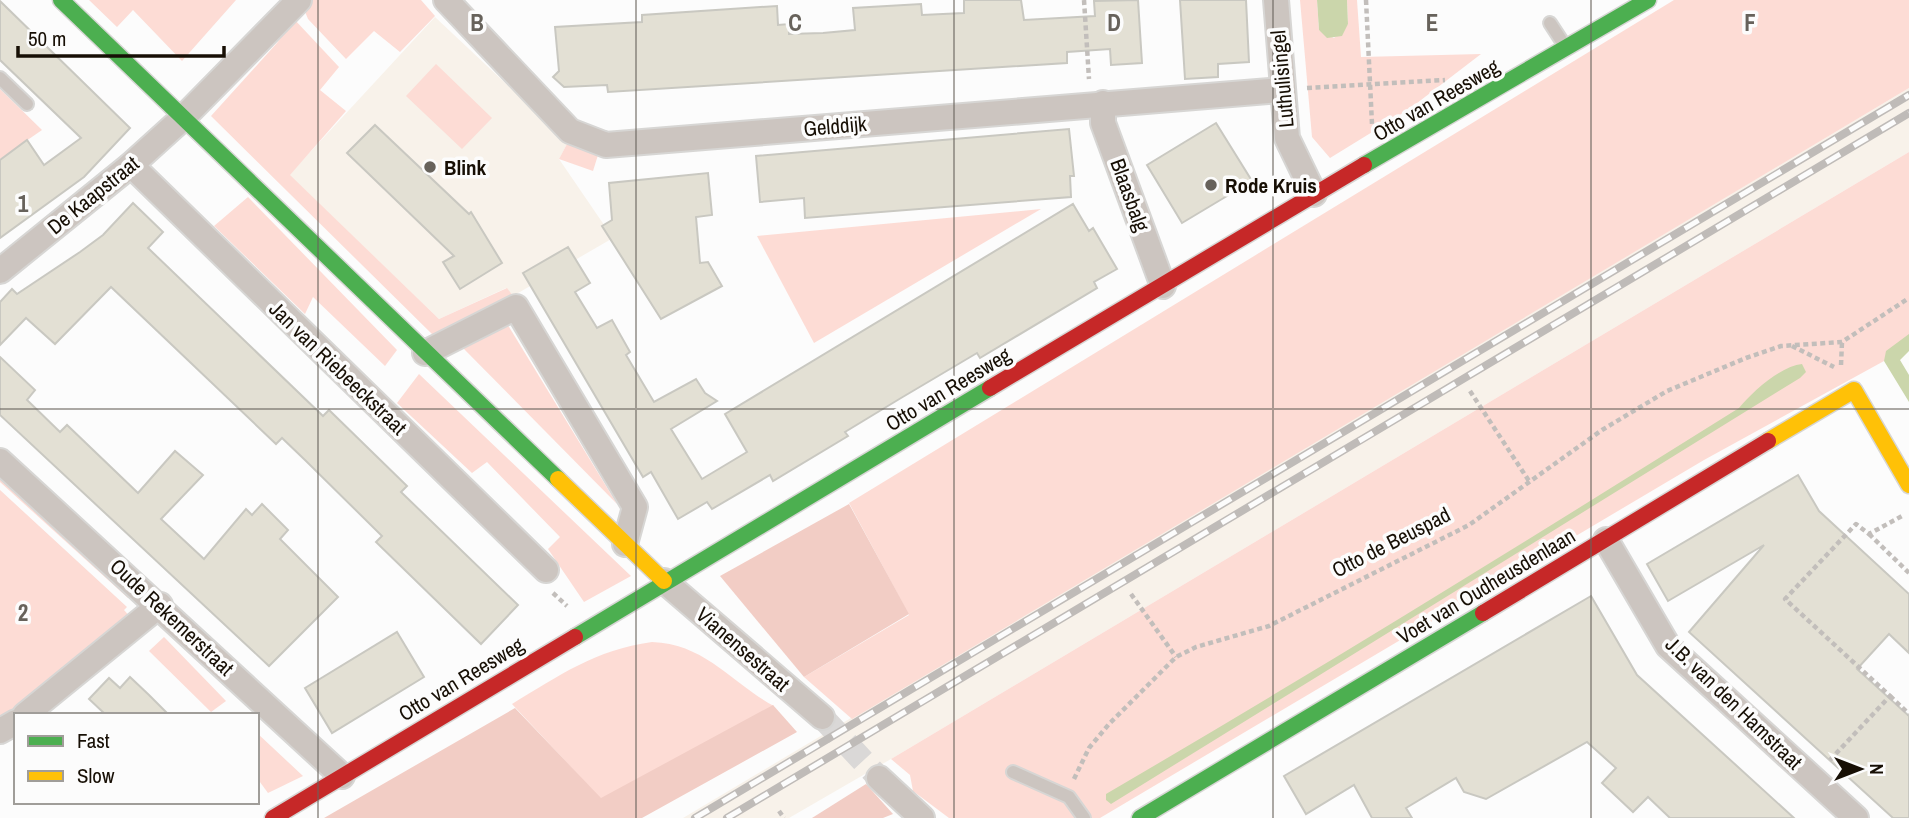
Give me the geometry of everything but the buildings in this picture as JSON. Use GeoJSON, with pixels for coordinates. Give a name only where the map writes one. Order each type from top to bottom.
{"type":"FeatureCollection","features":[{"type":"Feature","properties":{"kind":"street"},"geometry":{"type":"LineString","coordinates":[[61,0],[664,581]]}},
{"type":"Feature","properties":{"kind":"street","name":"De Kaapstraat"},"geometry":{"type":"LineString","coordinates":[[0,271],[131,166],[184,117],[299,0]]}},
{"type":"Feature","properties":{"kind":"street","name":"Gelddijk"},"geometry":{"type":"LineString","coordinates":[[446,0],[570,131],[606,145],[1282,90]]}},
{"type":"Feature","properties":{"kind":"street","name":"Luthulisingel"},"geometry":{"type":"LineString","coordinates":[[1276,0],[1287,138],[1314,194]]}},
{"type":"Feature","properties":{"kind":"street","name":"Otto van Reesweg"},"geometry":{"type":"LineString","coordinates":[[273,818],[664,581],[1314,194],[1648,0]]}},
{"type":"Feature","properties":{"kind":"street","name":"Blaasbalg"},"geometry":{"type":"LineString","coordinates":[[1097,104],[1163,286]]}},
{"type":"Feature","properties":{"kind":"street","name":"Jan van Riebeeckstraat"},"geometry":{"type":"LineString","coordinates":[[131,166],[546,570]]}},
{"type":"Feature","properties":{"kind":"street"},"geometry":{"type":"LineString","coordinates":[[425,353],[516,307],[635,507],[625,544]]}},
{"type":"Feature","properties":{"kind":"street","name":"Voet van Oudheusdenlaan"},"geometry":{"type":"LineString","coordinates":[[1140,818],[1854,390],[1909,485]]}},
{"type":"Feature","properties":{"kind":"street","name":"Oude Rekemerstraat"},"geometry":{"type":"LineString","coordinates":[[0,461],[160,605],[342,776]]}},
{"type":"Feature","properties":{"kind":"street","name":"J.B. van den Hamstraat"},"geometry":{"type":"LineString","coordinates":[[1606,540],[1668,646],[1856,818]]}},
{"type":"Feature","properties":{"kind":"street","name":"Vianensestraat"},"geometry":{"type":"LineString","coordinates":[[664,581],[822,717]]}},
{"type":"Feature","properties":{"kind":"street"},"geometry":{"type":"LineString","coordinates":[[27,713],[160,605]]}},
{"type":"Feature","properties":{"kind":"street"},"geometry":{"type":"LineString","coordinates":[[879,778],[922,818]]}},
{"type":"Feature","properties":{"kind":"lane"},"geometry":{"type":"LineString","coordinates":[[1550,23],[1566,48]]}},
{"type":"Feature","properties":{"kind":"lane"},"geometry":{"type":"LineString","coordinates":[[0,78],[27,104]]}},
{"type":"Feature","properties":{"kind":"lane"},"geometry":{"type":"LineString","coordinates":[[1013,772],[1069,796],[1084,818]]}},
{"type":"Feature","properties":{"kind":"path"},"geometry":{"type":"LineString","coordinates":[[1084,0],[1097,104]]}},
{"type":"Feature","properties":{"kind":"path"},"geometry":{"type":"LineString","coordinates":[[1366,0],[1370,85]]}},
{"type":"Feature","properties":{"kind":"path"},"geometry":{"type":"LineString","coordinates":[[1282,90],[1451,80]]}},
{"type":"Feature","properties":{"kind":"path","name":"Otto de Beuspad"},"geometry":{"type":"LineString","coordinates":[[1069,796],[1078,767],[1089,748],[1175,657],[1196,647],[1251,633],[1469,525],[1602,430],[1667,391],[1746,358],[1791,346],[1842,342],[1909,298]]}},
{"type":"Feature","properties":{"kind":"path"},"geometry":{"type":"LineString","coordinates":[[1791,346],[1843,371]]}},
{"type":"Feature","properties":{"kind":"path"},"geometry":{"type":"LineString","coordinates":[[1470,391],[1529,481]]}},
{"type":"Feature","properties":{"kind":"path"},"geometry":{"type":"LineString","coordinates":[[1869,534],[1909,512]]}},
{"type":"Feature","properties":{"kind":"path"},"geometry":{"type":"LineString","coordinates":[[1909,573],[1856,524],[1786,599],[1909,714]]}},
{"type":"Feature","properties":{"kind":"path"},"geometry":{"type":"LineString","coordinates":[[546,570],[541,581],[588,627]]}},
{"type":"Feature","properties":{"kind":"path"},"geometry":{"type":"LineString","coordinates":[[1131,594],[1175,657]]}},
{"type":"Feature","properties":{"kind":"path"},"geometry":{"type":"LineString","coordinates":[[1812,778],[1890,696]]}},
{"type":"Feature","properties":{"kind":"path"},"geometry":{"type":"LineString","coordinates":[[779,811],[783,818]]}},
{"type":"Feature","properties":{"kind":"shaded area"},"geometry":{"type":"Polygon","coordinates":[[[89,0],[236,0],[182,61],[133,10],[117,27],[89,0]]]}},
{"type":"Feature","properties":{"kind":"shaded area"},"geometry":{"type":"Polygon","coordinates":[[[313,0],[421,0],[435,16],[400,52],[374,31],[346,59],[308,19],[304,9],[313,0]]]}},
{"type":"Feature","properties":{"kind":"shaded area"},"geometry":{"type":"Polygon","coordinates":[[[1300,0],[1317,0],[1319,30],[1334,38],[1348,24],[1347,0],[1357,0],[1361,57],[1481,54],[1408,110],[1330,158],[1312,137],[1300,0]]]}},
{"type":"Feature","properties":{"kind":"shaded area"},"geometry":{"type":"Polygon","coordinates":[[[1317,0],[1347,0],[1348,24],[1342,36],[1327,38],[1319,30],[1317,0]]]}},
{"type":"Feature","properties":{"kind":"shaded area"},"geometry":{"type":"Polygon","coordinates":[[[1674,0],[1909,0],[1909,88],[852,719],[804,677],[909,615],[849,503],[1674,0]]]}},
{"type":"Feature","properties":{"kind":"shaded area","name":"Blink"},"geometry":{"type":"Polygon","coordinates":[[[435,17],[568,142],[559,159],[613,238],[513,296],[506,288],[439,319],[289,175],[435,17]]]}},
{"type":"Feature","properties":{"kind":"shaded area"},"geometry":{"type":"Polygon","coordinates":[[[294,19],[339,67],[320,90],[346,111],[290,175],[439,319],[507,288],[513,296],[434,336],[211,116],[277,43],[294,19]]]}},
{"type":"Feature","properties":{"kind":"shaded area"},"geometry":{"type":"Polygon","coordinates":[[[436,64],[492,118],[462,149],[406,96],[436,64]]]}},
{"type":"Feature","properties":{"kind":"shaded area"},"geometry":{"type":"Polygon","coordinates":[[[1909,88],[1909,152],[891,759],[789,818],[683,818],[1909,88]]]}},
{"type":"Feature","properties":{"kind":"shaded area"},"geometry":{"type":"Polygon","coordinates":[[[0,89],[42,130],[0,159],[0,89]]]}},
{"type":"Feature","properties":{"kind":"shaded area"},"geometry":{"type":"Polygon","coordinates":[[[568,142],[598,155],[593,171],[559,159],[568,142]]]}},
{"type":"Feature","properties":{"kind":"shaded area"},"geometry":{"type":"Polygon","coordinates":[[[1909,152],[1909,342],[1884,361],[1704,460],[1100,818],[949,818],[913,791],[910,775],[891,759],[1909,152]]]}},
{"type":"Feature","properties":{"kind":"shaded area"},"geometry":{"type":"Polygon","coordinates":[[[248,197],[397,350],[385,366],[313,297],[305,314],[214,226],[248,197]]]}},
{"type":"Feature","properties":{"kind":"shaded area"},"geometry":{"type":"Polygon","coordinates":[[[1041,209],[814,343],[757,236],[1041,209]]]}},
{"type":"Feature","properties":{"kind":"shaded area"},"geometry":{"type":"Polygon","coordinates":[[[506,322],[617,504],[463,348],[506,322]]]}},
{"type":"Feature","properties":{"kind":"shaded area"},"geometry":{"type":"Polygon","coordinates":[[[1909,334],[1909,351],[1900,360],[1909,375],[1909,402],[1884,361],[1886,351],[1909,334]]]}},
{"type":"Feature","properties":{"kind":"shaded area"},"geometry":{"type":"Polygon","coordinates":[[[1802,364],[1806,372],[1800,378],[1111,804],[1106,800],[1106,794],[1503,555],[1739,408],[1759,388],[1785,369],[1802,364]]]}},
{"type":"Feature","properties":{"kind":"shaded area"},"geometry":{"type":"Polygon","coordinates":[[[419,374],[631,576],[584,602],[548,549],[560,537],[487,462],[472,473],[397,403],[419,374]]]}},
{"type":"Feature","properties":{"kind":"shaded area"},"geometry":{"type":"Polygon","coordinates":[[[0,470],[134,594],[128,598],[0,482],[0,470]]]}},
{"type":"Feature","properties":{"kind":"shaded area"},"geometry":{"type":"Polygon","coordinates":[[[0,490],[127,607],[124,610],[131,618],[34,699],[0,721],[0,490]]]}},
{"type":"Feature","properties":{"kind":"shaded area"},"geometry":{"type":"Polygon","coordinates":[[[849,504],[909,614],[804,677],[720,576],[849,504]]]}},
{"type":"Feature","properties":{"kind":"shaded area"},"geometry":{"type":"Polygon","coordinates":[[[164,637],[226,701],[211,712],[149,651],[164,637]]]}},
{"type":"Feature","properties":{"kind":"shaded area"},"geometry":{"type":"Polygon","coordinates":[[[652,642],[671,644],[703,657],[774,706],[601,799],[512,704],[595,657],[652,642]]]}},
{"type":"Feature","properties":{"kind":"shaded area"},"geometry":{"type":"Polygon","coordinates":[[[773,705],[797,732],[642,818],[324,818],[515,708],[601,798],[773,705]]]}},
{"type":"Feature","properties":{"kind":"shaded area"},"geometry":{"type":"Polygon","coordinates":[[[259,735],[303,776],[268,793],[259,781],[259,735]]]}},
{"type":"Feature","properties":{"kind":"shaded area"},"geometry":{"type":"Polygon","coordinates":[[[866,784],[893,814],[883,818],[812,818],[866,784]]]}},
{"type":"Feature","properties":{"kind":"tunnel"},"geometry":{"type":"LineString","coordinates":[[822,717],[879,778]]}},
{"type":"Feature","properties":{"kind":"railway"},"geometry":{"type":"LineString","coordinates":[[695,818],[1909,95]]}},
{"type":"Feature","properties":{"kind":"railway"},"geometry":{"type":"LineString","coordinates":[[727,818],[1909,113]]}},
{"type":"Feature","properties":{"kind":"traffic: fast"},"geometry":{"type":"LineString","coordinates":[[61,0],[558,479]]}},
{"type":"Feature","properties":{"kind":"traffic: fast"},"geometry":{"type":"LineString","coordinates":[[1364,165],[1648,0]]}},
{"type":"Feature","properties":{"kind":"traffic: fast"},"geometry":{"type":"LineString","coordinates":[[575,637],[990,388]]}},
{"type":"Feature","properties":{"kind":"traffic: fast"},"geometry":{"type":"LineString","coordinates":[[1140,818],[1483,613]]}},
{"type":"Feature","properties":{"kind":"traffic: slow"},"geometry":{"type":"LineString","coordinates":[[1768,441],[1854,390],[1909,485]]}},
{"type":"Feature","properties":{"kind":"traffic: slow"},"geometry":{"type":"LineString","coordinates":[[558,479],[664,581]]}},
{"type":"Feature","properties":{"kind":"traffic: jam"},"geometry":{"type":"LineString","coordinates":[[990,388],[1364,165]]}},
{"type":"Feature","properties":{"kind":"traffic: jam"},"geometry":{"type":"LineString","coordinates":[[1483,613],[1768,441]]}},
{"type":"Feature","properties":{"kind":"traffic: jam"},"geometry":{"type":"LineString","coordinates":[[273,818],[575,637]]}},
{"type":"Feature","properties":{"kind":"place","name":"Blink"},"geometry":{"type":"Point","coordinates":[430,167]}},
{"type":"Feature","properties":{"kind":"place","name":"Rode Kruis"},"geometry":{"type":"Point","coordinates":[1211,185]}}]}
